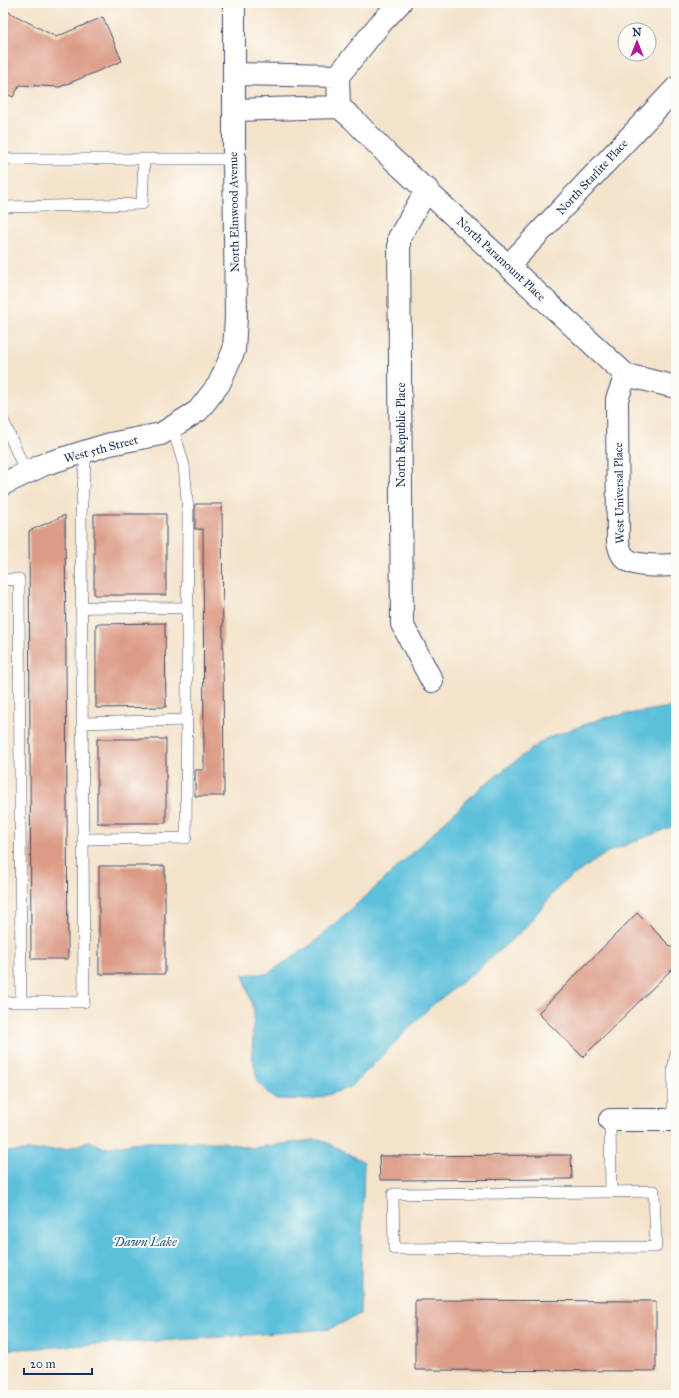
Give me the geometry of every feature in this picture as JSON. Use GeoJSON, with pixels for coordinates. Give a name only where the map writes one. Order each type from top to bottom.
{"type":"FeatureCollection","features":[{"type":"Feature","properties":{"kind":"street","name":"North Elmwood Avenue"},"geometry":{"type":"LineString","coordinates":[[198,410],[219,384],[234,350],[236,317],[234,3]]}},
{"type":"Feature","properties":{"kind":"street"},"geometry":{"type":"LineString","coordinates":[[234,110],[339,107],[338,76],[399,3]]}},
{"type":"Feature","properties":{"kind":"street"},"geometry":{"type":"LineString","coordinates":[[234,74],[338,76]]}},
{"type":"Feature","properties":{"kind":"street","name":"North Starlite Place"},"geometry":{"type":"LineString","coordinates":[[508,266],[676,88]]}},
{"type":"Feature","properties":{"kind":"street","name":"North Paramount Place"},"geometry":{"type":"LineString","coordinates":[[339,107],[352,118],[387,154],[427,189],[626,375],[676,387]]}},
{"type":"Feature","properties":{"kind":"street","name":"North Republic Place"},"geometry":{"type":"LineString","coordinates":[[427,189],[400,238],[402,624],[432,681]]}},
{"type":"Feature","properties":{"kind":"street","name":"West Universal Place"},"geometry":{"type":"LineString","coordinates":[[626,375],[617,399],[618,542],[622,555],[636,564],[676,565]]}},
{"type":"Feature","properties":{"kind":"street","name":"West 5th Street"},"geometry":{"type":"LineString","coordinates":[[3,484],[45,464],[110,444],[161,434],[198,410]]}},
{"type":"Feature","properties":{"kind":"street"},"geometry":{"type":"LineString","coordinates":[[610,1120],[675,1120]]}},
{"type":"Feature","properties":{"kind":"lane"},"geometry":{"type":"LineString","coordinates":[[3,158],[234,159]]}},
{"type":"Feature","properties":{"kind":"lane"},"geometry":{"type":"LineString","coordinates":[[3,207],[142,204],[144,159]]}},
{"type":"Feature","properties":{"kind":"lane"},"geometry":{"type":"LineString","coordinates":[[3,420],[26,473]]}},
{"type":"Feature","properties":{"kind":"lane"},"geometry":{"type":"LineString","coordinates":[[83,839],[186,838],[188,511],[184,466],[172,426]]}},
{"type":"Feature","properties":{"kind":"lane"},"geometry":{"type":"LineString","coordinates":[[3,1002],[84,1002],[81,514],[86,452]]}},
{"type":"Feature","properties":{"kind":"lane"},"geometry":{"type":"LineString","coordinates":[[3,580],[19,579],[21,1002]]}},
{"type":"Feature","properties":{"kind":"lane"},"geometry":{"type":"LineString","coordinates":[[81,606],[187,608]]}},
{"type":"Feature","properties":{"kind":"lane"},"geometry":{"type":"LineString","coordinates":[[82,724],[187,720]]}},
{"type":"Feature","properties":{"kind":"lane"},"geometry":{"type":"LineString","coordinates":[[675,1120],[673,1070],[676,1053]]}},
{"type":"Feature","properties":{"kind":"lane"},"geometry":{"type":"LineString","coordinates":[[610,1120],[611,1192]]}},
{"type":"Feature","properties":{"kind":"lane"},"geometry":{"type":"LineString","coordinates":[[654,1191],[656,1247],[394,1249],[393,1194],[611,1192],[654,1191]]}},
{"type":"Feature","properties":{"kind":"water"},"geometry":{"type":"Polygon","coordinates":[[[676,706],[676,825],[608,852],[562,883],[523,930],[471,975],[431,1006],[351,1087],[313,1100],[274,1099],[258,1083],[252,1054],[254,1011],[243,975],[267,974],[312,944],[387,877],[480,788],[545,739],[603,718],[676,706]]]}},
{"type":"Feature","properties":{"kind":"water","name":"Dawn Lake"},"geometry":{"type":"Polygon","coordinates":[[[320,1139],[364,1162],[360,1314],[330,1329],[3,1350],[3,1152],[67,1149],[89,1141],[105,1148],[138,1142],[222,1142],[252,1148],[320,1139]]]}},
{"type":"Feature","properties":{"kind":"building"},"geometry":{"type":"Polygon","coordinates":[[[3,9],[56,37],[103,17],[122,61],[60,87],[20,85],[13,97],[3,92],[3,9]]]}},
{"type":"Feature","properties":{"kind":"building"},"geometry":{"type":"Polygon","coordinates":[[[195,504],[222,504],[224,796],[195,796],[195,770],[204,770],[203,529],[195,529],[195,504]]]}},
{"type":"Feature","properties":{"kind":"building"},"geometry":{"type":"Polygon","coordinates":[[[94,514],[166,514],[166,595],[94,595],[94,514]]]}},
{"type":"Feature","properties":{"kind":"building"},"geometry":{"type":"Polygon","coordinates":[[[65,515],[68,959],[31,959],[29,531],[65,515]]]}},
{"type":"Feature","properties":{"kind":"building"},"geometry":{"type":"Polygon","coordinates":[[[165,623],[166,707],[96,708],[96,624],[165,623]]]}},
{"type":"Feature","properties":{"kind":"building"},"geometry":{"type":"Polygon","coordinates":[[[97,739],[166,739],[166,823],[97,823],[97,739]]]}},
{"type":"Feature","properties":{"kind":"building"},"geometry":{"type":"Polygon","coordinates":[[[99,866],[165,866],[165,974],[99,974],[99,866]]]}},
{"type":"Feature","properties":{"kind":"building"},"geometry":{"type":"Polygon","coordinates":[[[637,913],[676,952],[676,965],[583,1057],[538,1013],[637,913]]]}},
{"type":"Feature","properties":{"kind":"building"},"geometry":{"type":"Polygon","coordinates":[[[571,1155],[572,1179],[380,1180],[379,1156],[571,1155]]]}},
{"type":"Feature","properties":{"kind":"building"},"geometry":{"type":"Polygon","coordinates":[[[415,1300],[656,1301],[656,1371],[415,1370],[415,1300]]]}}]}
